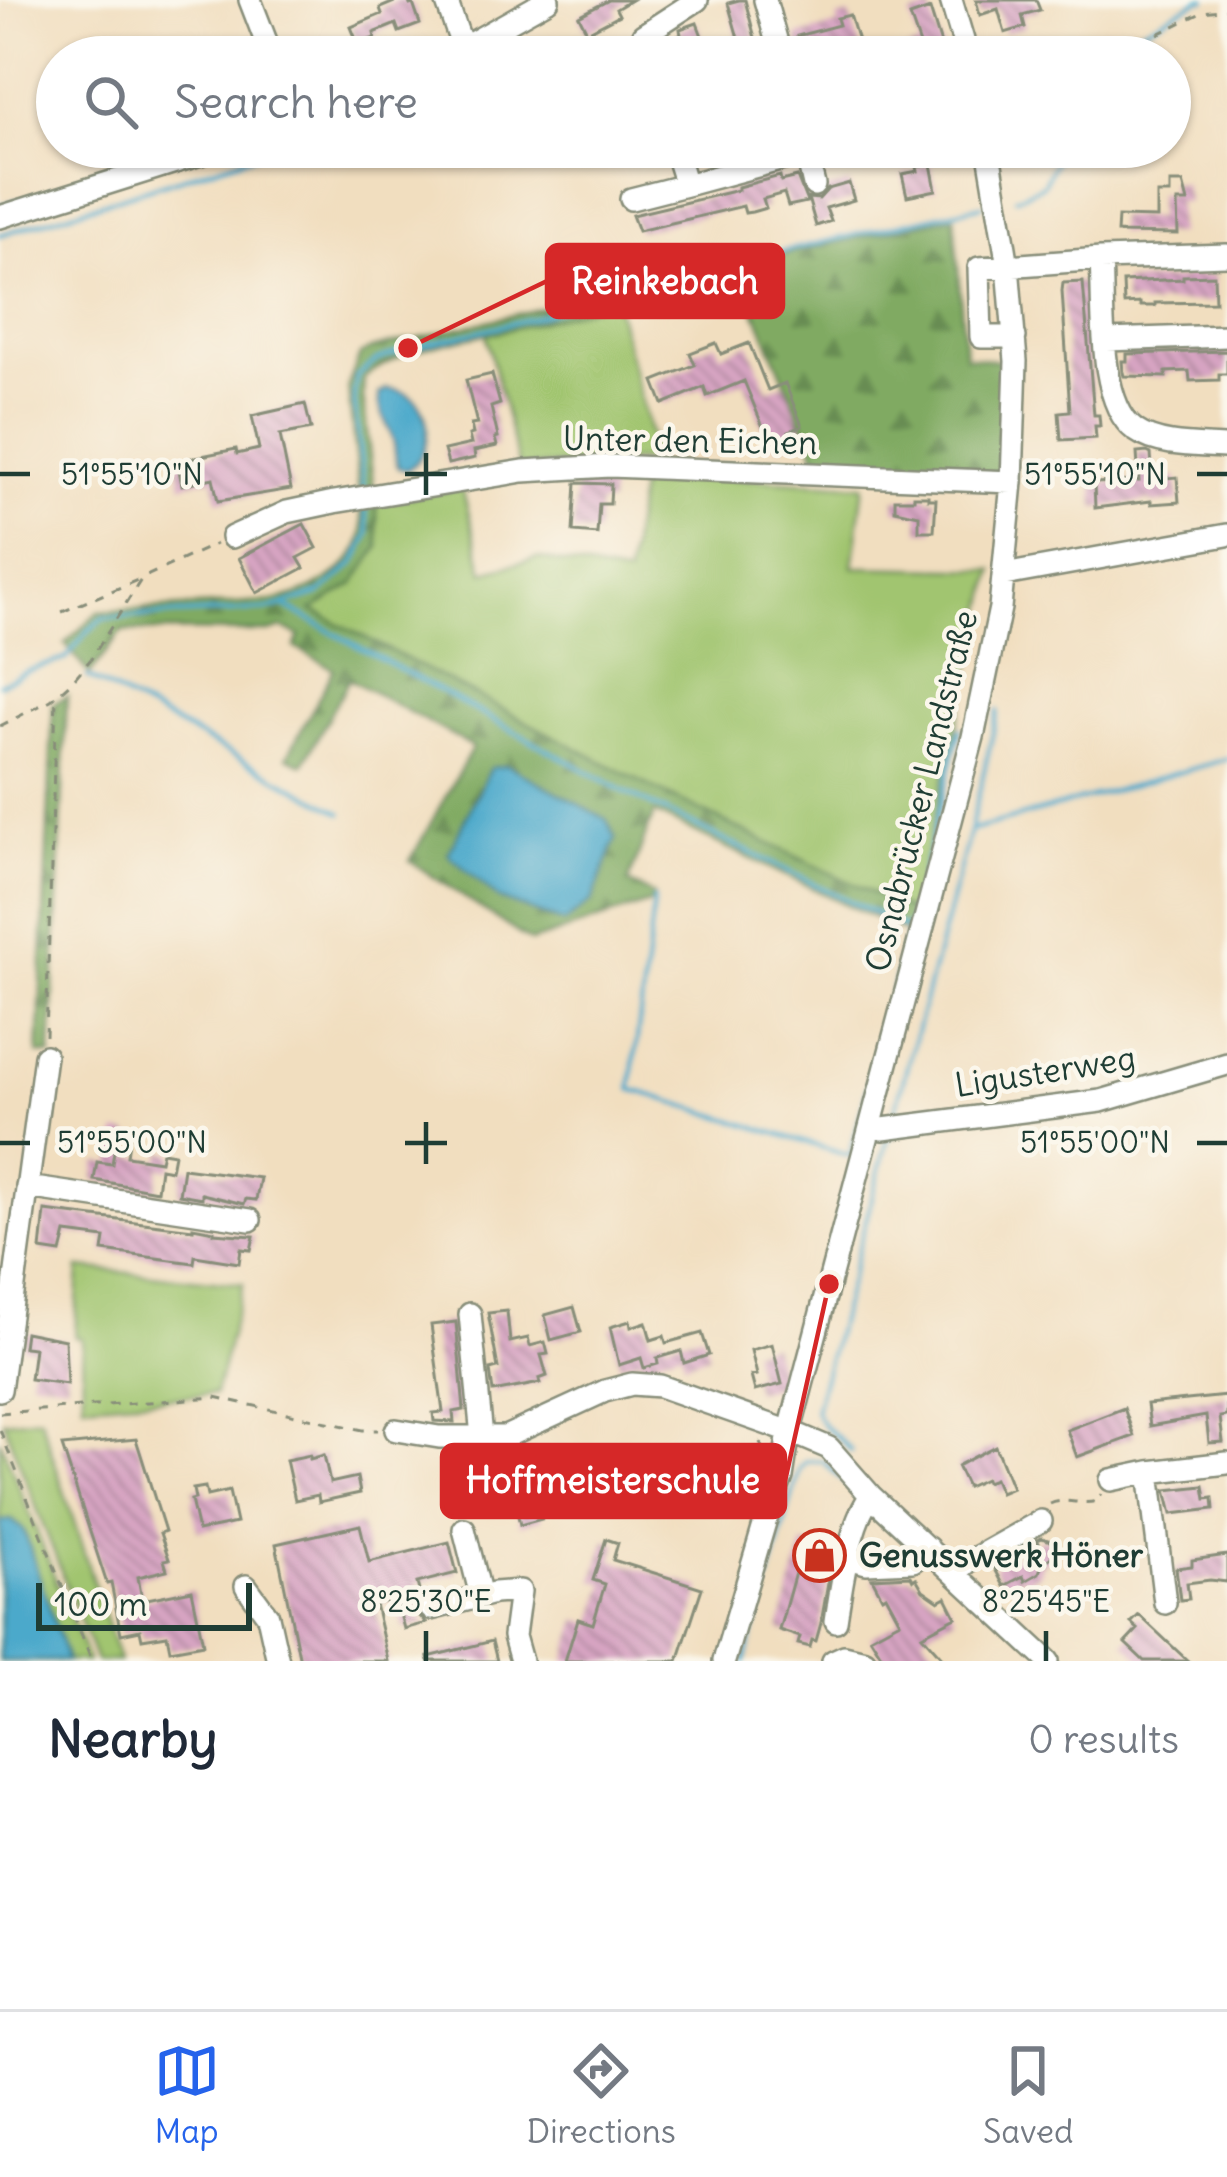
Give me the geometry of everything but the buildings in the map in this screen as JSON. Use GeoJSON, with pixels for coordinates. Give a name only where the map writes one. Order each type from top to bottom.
{"type":"FeatureCollection","features":[{"type":"Feature","properties":{"kind":"street"},"geometry":{"type":"LineString","coordinates":[[250,0],[264,36]]}},
{"type":"Feature","properties":{"kind":"street"},"geometry":{"type":"LineString","coordinates":[[446,0],[452,36]]}},
{"type":"Feature","properties":{"kind":"street"},"geometry":{"type":"LineString","coordinates":[[484,36],[548,0]]}},
{"type":"Feature","properties":{"kind":"street"},"geometry":{"type":"LineString","coordinates":[[643,36],[697,0]]}},
{"type":"Feature","properties":{"kind":"street"},"geometry":{"type":"LineString","coordinates":[[765,0],[775,36]]}},
{"type":"Feature","properties":{"kind":"street"},"geometry":{"type":"LineString","coordinates":[[950,0],[961,36]]}},
{"type":"Feature","properties":{"kind":"street"},"geometry":{"type":"LineString","coordinates":[[0,217],[156,168]]}},
{"type":"Feature","properties":{"kind":"street"},"geometry":{"type":"LineString","coordinates":[[681,168],[686,185]]}},
{"type":"Feature","properties":{"kind":"street"},"geometry":{"type":"LineString","coordinates":[[631,199],[744,168]]}},
{"type":"Feature","properties":{"kind":"street"},"geometry":{"type":"LineString","coordinates":[[810,168],[814,185]]}},
{"type":"Feature","properties":{"kind":"street","name":"Osnabrücker Landstraße"},"geometry":{"type":"LineString","coordinates":[[724,1661],[782,1477],[994,640],[1012,482],[1015,337],[991,168]]}},
{"type":"Feature","properties":{"kind":"street"},"geometry":{"type":"LineString","coordinates":[[1015,337],[981,337],[979,268],[1227,255]]}},
{"type":"Feature","properties":{"kind":"street"},"geometry":{"type":"LineString","coordinates":[[1101,259],[1112,397],[1134,429],[1155,439],[1227,447]]}},
{"type":"Feature","properties":{"kind":"street"},"geometry":{"type":"LineString","coordinates":[[1106,340],[1227,336]]}},
{"type":"Feature","properties":{"kind":"street","name":"Unter den Eichen"},"geometry":{"type":"LineString","coordinates":[[232,538],[287,512],[523,471],[610,466],[1012,482]]}},
{"type":"Feature","properties":{"kind":"street"},"geometry":{"type":"LineString","coordinates":[[1004,575],[1227,535]]}},
{"type":"Feature","properties":{"kind":"street"},"geometry":{"type":"LineString","coordinates":[[0,1390],[45,1056]]}},
{"type":"Feature","properties":{"kind":"street","name":"Ligusterweg"},"geometry":{"type":"LineString","coordinates":[[871,1126],[883,1129],[1085,1104],[1227,1064]]}},
{"type":"Feature","properties":{"kind":"street"},"geometry":{"type":"LineString","coordinates":[[27,1187],[250,1220]]}},
{"type":"Feature","properties":{"kind":"street"},"geometry":{"type":"LineString","coordinates":[[470,1314],[482,1437]]}},
{"type":"Feature","properties":{"kind":"street"},"geometry":{"type":"LineString","coordinates":[[396,1430],[439,1437],[505,1437],[605,1391],[632,1384],[660,1386],[829,1448],[872,1496],[1048,1661]]}},
{"type":"Feature","properties":{"kind":"street","name":"Osnabrücker Landstraße"},"geometry":{"type":"LineString","coordinates":[[765,1522],[770,1473],[789,1435]]}},
{"type":"Feature","properties":{"kind":"street"},"geometry":{"type":"LineString","coordinates":[[1111,1480],[1227,1462]]}},
{"type":"Feature","properties":{"kind":"street"},"geometry":{"type":"LineString","coordinates":[[1149,1472],[1165,1603]]}},
{"type":"Feature","properties":{"kind":"street"},"geometry":{"type":"LineString","coordinates":[[836,1621],[848,1558],[863,1506],[872,1496]]}},
{"type":"Feature","properties":{"kind":"street"},"geometry":{"type":"LineString","coordinates":[[956,1574],[968,1562],[1041,1521]]}},
{"type":"Feature","properties":{"kind":"street"},"geometry":{"type":"LineString","coordinates":[[464,1529],[481,1596]]}},
{"type":"Feature","properties":{"kind":"street"},"geometry":{"type":"LineString","coordinates":[[848,1558],[866,1563],[913,1561],[928,1548]]}},
{"type":"Feature","properties":{"kind":"street"},"geometry":{"type":"LineString","coordinates":[[246,1586],[268,1616],[278,1661]]}},
{"type":"Feature","properties":{"kind":"street"},"geometry":{"type":"LineString","coordinates":[[431,1609],[520,1591],[514,1636],[521,1661]]}},
{"type":"Feature","properties":{"kind":"street"},"geometry":{"type":"LineString","coordinates":[[833,1661],[844,1656],[865,1661]]}},
{"type":"Feature","properties":{"kind":"path"},"geometry":{"type":"LineString","coordinates":[[1158,34],[1204,12],[1227,9]]}},
{"type":"Feature","properties":{"kind":"path"},"geometry":{"type":"LineString","coordinates":[[62,612],[232,538]]}},
{"type":"Feature","properties":{"kind":"path"},"geometry":{"type":"LineString","coordinates":[[0,726],[56,696],[91,658],[142,578]]}},
{"type":"Feature","properties":{"kind":"path"},"geometry":{"type":"LineString","coordinates":[[45,1056],[56,696]]}},
{"type":"Feature","properties":{"kind":"path"},"geometry":{"type":"LineString","coordinates":[[0,1413],[215,1397],[363,1430],[396,1430]]}},
{"type":"Feature","properties":{"kind":"path"},"geometry":{"type":"LineString","coordinates":[[0,1430],[92,1661]]}},
{"type":"Feature","properties":{"kind":"path"},"geometry":{"type":"LineString","coordinates":[[759,1440],[762,1470],[770,1473]]}},
{"type":"Feature","properties":{"kind":"path"},"geometry":{"type":"LineString","coordinates":[[1041,1521],[1047,1506],[1059,1500],[1098,1501],[1111,1480]]}},
{"type":"Feature","properties":{"kind":"green space"},"geometry":{"type":"Polygon","coordinates":[[[954,216],[965,356],[1004,361],[999,474],[821,467],[736,265],[530,324],[421,349],[381,366],[364,378],[374,491],[359,493],[348,386],[360,355],[371,349],[733,256],[737,265],[954,216]]]}},
{"type":"Feature","properties":{"kind":"green space"},"geometry":{"type":"Polygon","coordinates":[[[614,298],[657,460],[519,467],[486,335],[614,298]]]}},
{"type":"Feature","properties":{"kind":"green space"},"geometry":{"type":"Polygon","coordinates":[[[641,474],[864,485],[853,567],[994,570],[912,912],[649,786],[311,609],[354,584],[376,502],[462,488],[484,572],[537,558],[627,576],[641,474]]]}},
{"type":"Feature","properties":{"kind":"green space"},"geometry":{"type":"Polygon","coordinates":[[[376,502],[379,547],[354,584],[312,610],[649,786],[912,912],[907,933],[654,813],[628,883],[653,895],[652,902],[531,942],[410,861],[473,747],[349,679],[303,764],[287,757],[334,669],[295,647],[300,636],[283,628],[269,632],[122,631],[90,674],[65,644],[98,612],[268,602],[312,588],[350,560],[363,532],[360,503],[376,502]]]}},
{"type":"Feature","properties":{"kind":"green space"},"geometry":{"type":"Polygon","coordinates":[[[67,696],[51,1055],[38,1054],[53,704],[67,696]]]}},
{"type":"Feature","properties":{"kind":"green space"},"geometry":{"type":"Polygon","coordinates":[[[79,1268],[243,1284],[215,1394],[83,1404],[82,1338],[75,1337],[79,1268]]]}},
{"type":"Feature","properties":{"kind":"green space"},"geometry":{"type":"Polygon","coordinates":[[[40,1417],[119,1661],[96,1661],[3,1421],[40,1417]]]}},
{"type":"Feature","properties":{"kind":"green space"},"geometry":{"type":"Polygon","coordinates":[[[0,1439],[88,1661],[0,1661],[0,1439]]]}},
{"type":"Feature","properties":{"kind":"water"},"geometry":{"type":"Polygon","coordinates":[[[386,389],[413,398],[426,421],[424,448],[407,470],[397,464],[382,411],[379,394],[386,389]]]}},
{"type":"Feature","properties":{"kind":"water"},"geometry":{"type":"Polygon","coordinates":[[[507,765],[606,819],[616,838],[592,901],[564,923],[499,899],[448,854],[490,768],[507,765]]]}},
{"type":"Feature","properties":{"kind":"water"},"geometry":{"type":"Polygon","coordinates":[[[12,1520],[24,1530],[67,1661],[0,1661],[0,1521],[12,1520]]]}},
{"type":"Feature","properties":{"kind":"waterway"},"geometry":{"type":"LineString","coordinates":[[1130,36],[1206,0]]}},
{"type":"Feature","properties":{"kind":"waterway"},"geometry":{"type":"LineString","coordinates":[[0,235],[213,168]]}},
{"type":"Feature","properties":{"kind":"waterway"},"geometry":{"type":"LineString","coordinates":[[1016,198],[1043,185],[1052,168]]}},
{"type":"Feature","properties":{"kind":"waterway"},"geometry":{"type":"LineString","coordinates":[[0,206],[17,201]]}},
{"type":"Feature","properties":{"kind":"waterway"},"geometry":{"type":"LineString","coordinates":[[364,492],[354,395],[357,376],[376,361],[612,291],[983,205]]}},
{"type":"Feature","properties":{"kind":"waterway"},"geometry":{"type":"LineString","coordinates":[[0,684],[66,659],[103,618],[267,610],[321,593],[355,563],[369,534],[365,503]]}},
{"type":"Feature","properties":{"kind":"waterway"},"geometry":{"type":"LineString","coordinates":[[286,607],[627,793],[910,930]]}},
{"type":"Feature","properties":{"kind":"waterway"},"geometry":{"type":"LineString","coordinates":[[88,677],[342,813]]}},
{"type":"Feature","properties":{"kind":"waterway"},"geometry":{"type":"LineString","coordinates":[[893,1118],[998,711]]}},
{"type":"Feature","properties":{"kind":"waterway"},"geometry":{"type":"LineString","coordinates":[[654,899],[631,1089],[850,1156],[960,729]]}},
{"type":"Feature","properties":{"kind":"waterway"},"geometry":{"type":"LineString","coordinates":[[970,831],[1227,759]]}},
{"type":"Feature","properties":{"kind":"waterway"},"geometry":{"type":"LineString","coordinates":[[851,1451],[815,1410],[892,1136]]}},
{"type":"Feature","properties":{"kind":"waterway"},"geometry":{"type":"LineString","coordinates":[[745,1661],[800,1469],[807,1461],[824,1462],[853,1491]]}},
{"type":"Feature","properties":{"kind":"place","name":"Reinkebach"},"geometry":{"type":"Point","coordinates":[408,348]}},
{"type":"Feature","properties":{"kind":"place","name":"Hoffmeisterschule"},"geometry":{"type":"Point","coordinates":[829,1284]}},
{"type":"Feature","properties":{"kind":"place","name":"Genusswerk Höner"},"geometry":{"type":"Point","coordinates":[820,1555]}}]}
